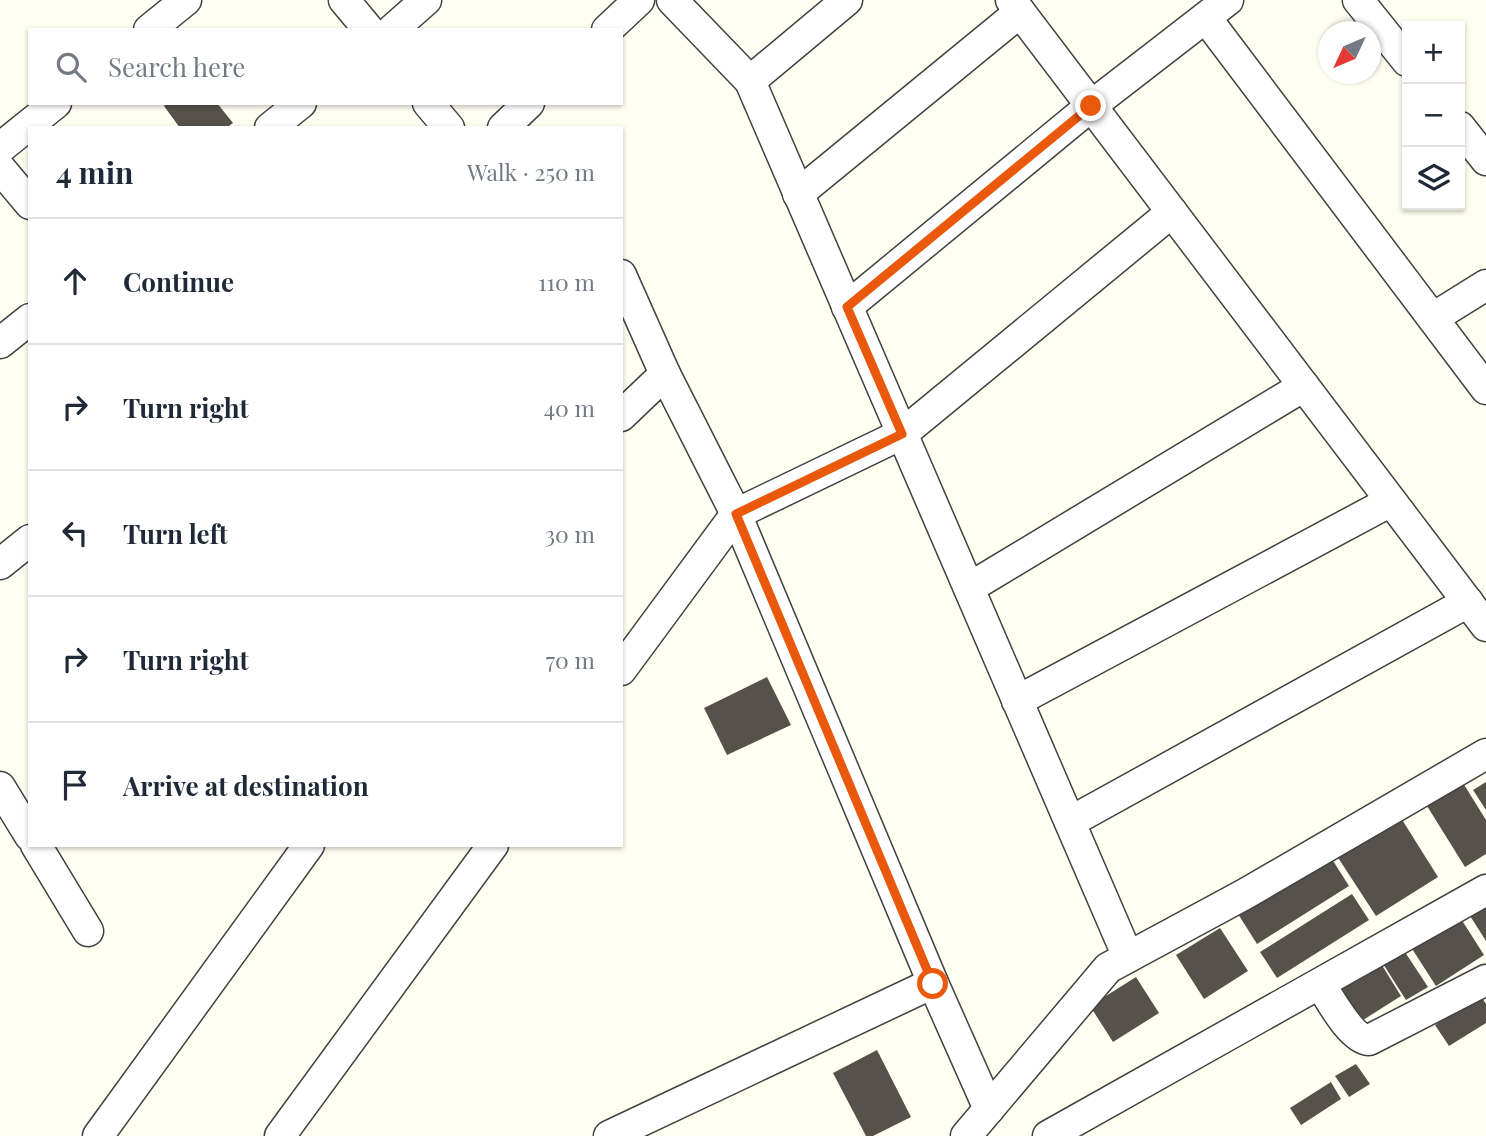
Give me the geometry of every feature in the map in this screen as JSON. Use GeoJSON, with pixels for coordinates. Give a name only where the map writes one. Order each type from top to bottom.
{"type":"FeatureCollection","features":[{"type":"Feature","properties":{"kind":"street"},"geometry":{"type":"LineString","coordinates":[[151,28],[186,0]]}},
{"type":"Feature","properties":{"kind":"street"},"geometry":{"type":"LineString","coordinates":[[344,0],[367,28]]}},
{"type":"Feature","properties":{"kind":"street"},"geometry":{"type":"LineString","coordinates":[[394,28],[426,0]]}},
{"type":"Feature","properties":{"kind":"street"},"geometry":{"type":"LineString","coordinates":[[609,28],[639,0]]}},
{"type":"Feature","properties":{"kind":"street"},"geometry":{"type":"LineString","coordinates":[[672,0],[750,81],[1128,957]]}},
{"type":"Feature","properties":{"kind":"street"},"geometry":{"type":"LineString","coordinates":[[750,81],[847,0]]}},
{"type":"Feature","properties":{"kind":"street"},"geometry":{"type":"LineString","coordinates":[[1359,0],[1402,55]]}},
{"type":"Feature","properties":{"kind":"street"},"geometry":{"type":"LineString","coordinates":[[798,194],[1016,6],[1486,626]]}},
{"type":"Feature","properties":{"kind":"street"},"geometry":{"type":"LineString","coordinates":[[847,307],[1091,106],[1217,9],[1433,318],[1486,389]]}},
{"type":"Feature","properties":{"kind":"street"},"geometry":{"type":"LineString","coordinates":[[0,148],[54,105]]}},
{"type":"Feature","properties":{"kind":"street"},"geometry":{"type":"LineString","coordinates":[[273,126],[299,105]]}},
{"type":"Feature","properties":{"kind":"street"},"geometry":{"type":"LineString","coordinates":[[430,105],[447,126]]}},
{"type":"Feature","properties":{"kind":"street"},"geometry":{"type":"LineString","coordinates":[[505,126],[527,105]]}},
{"type":"Feature","properties":{"kind":"street"},"geometry":{"type":"LineString","coordinates":[[1465,133],[1486,160]]}},
{"type":"Feature","properties":{"kind":"street"},"geometry":{"type":"LineString","coordinates":[[0,168],[28,202]]}},
{"type":"Feature","properties":{"kind":"street"},"geometry":{"type":"LineString","coordinates":[[623,667],[736,514],[902,434],[1172,212]]}},
{"type":"Feature","properties":{"kind":"street"},"geometry":{"type":"LineString","coordinates":[[623,280],[665,374],[736,514],[933,984],[989,1109]]}},
{"type":"Feature","properties":{"kind":"street"},"geometry":{"type":"LineString","coordinates":[[1433,318],[1486,285]]}},
{"type":"Feature","properties":{"kind":"street"},"geometry":{"type":"LineString","coordinates":[[0,343],[28,321]]}},
{"type":"Feature","properties":{"kind":"street"},"geometry":{"type":"LineString","coordinates":[[623,414],[665,374]]}},
{"type":"Feature","properties":{"kind":"street"},"geometry":{"type":"LineString","coordinates":[[969,588],[1304,386]]}},
{"type":"Feature","properties":{"kind":"street"},"geometry":{"type":"LineString","coordinates":[[1017,701],[1391,501]]}},
{"type":"Feature","properties":{"kind":"street"},"geometry":{"type":"LineString","coordinates":[[0,564],[28,543]]}},
{"type":"Feature","properties":{"kind":"street"},"geometry":{"type":"LineString","coordinates":[[1070,822],[1468,602]]}},
{"type":"Feature","properties":{"kind":"street"},"geometry":{"type":"LineString","coordinates":[[966,1136],[1108,968],[1244,894],[1486,754]]}},
{"type":"Feature","properties":{"kind":"street"},"geometry":{"type":"LineString","coordinates":[[0,787],[28,833]]}},
{"type":"Feature","properties":{"kind":"street"},"geometry":{"type":"LineString","coordinates":[[37,847],[88,931]]}},
{"type":"Feature","properties":{"kind":"street"},"geometry":{"type":"LineString","coordinates":[[98,1136],[308,847]]}},
{"type":"Feature","properties":{"kind":"street"},"geometry":{"type":"LineString","coordinates":[[279,1136],[492,847]]}},
{"type":"Feature","properties":{"kind":"street"},"geometry":{"type":"LineString","coordinates":[[1048,1136],[1486,890]]}},
{"type":"Feature","properties":{"kind":"street"},"geometry":{"type":"LineString","coordinates":[[1320,984],[1354,1034],[1363,1040],[1369,1040],[1486,980]]}},
{"type":"Feature","properties":{"kind":"street"},"geometry":{"type":"LineString","coordinates":[[609,1136],[933,984]]}},
{"type":"Feature","properties":{"kind":"building"},"geometry":{"type":"Polygon","coordinates":[[[219,105],[233,123],[229,126],[179,126],[164,106],[219,105]]]}},
{"type":"Feature","properties":{"kind":"building"},"geometry":{"type":"Polygon","coordinates":[[[767,677],[791,725],[727,755],[704,708],[767,677]]]}},
{"type":"Feature","properties":{"kind":"building"},"geometry":{"type":"Polygon","coordinates":[[[1486,782],[1486,810],[1473,790],[1486,782]]]}},
{"type":"Feature","properties":{"kind":"building"},"geometry":{"type":"Polygon","coordinates":[[[1463,783],[1486,820],[1486,854],[1465,867],[1427,806],[1463,783]]]}},
{"type":"Feature","properties":{"kind":"building"},"geometry":{"type":"Polygon","coordinates":[[[1396,810],[1438,877],[1376,916],[1333,850],[1396,810]]]}},
{"type":"Feature","properties":{"kind":"building"},"geometry":{"type":"Polygon","coordinates":[[[1330,856],[1349,886],[1257,944],[1238,914],[1330,856]]]}},
{"type":"Feature","properties":{"kind":"building"},"geometry":{"type":"Polygon","coordinates":[[[1352,894],[1369,920],[1277,978],[1260,952],[1352,894]]]}},
{"type":"Feature","properties":{"kind":"building"},"geometry":{"type":"Polygon","coordinates":[[[1486,899],[1486,941],[1467,911],[1486,899]]]}},
{"type":"Feature","properties":{"kind":"building"},"geometry":{"type":"Polygon","coordinates":[[[1456,911],[1484,955],[1436,986],[1407,941],[1456,911]]]}},
{"type":"Feature","properties":{"kind":"building"},"geometry":{"type":"Polygon","coordinates":[[[1220,928],[1248,971],[1204,999],[1176,955],[1220,928]]]}},
{"type":"Feature","properties":{"kind":"building"},"geometry":{"type":"Polygon","coordinates":[[[1399,943],[1428,987],[1406,1000],[1378,956],[1399,943]]]}},
{"type":"Feature","properties":{"kind":"building"},"geometry":{"type":"Polygon","coordinates":[[[1380,962],[1401,996],[1352,1027],[1330,993],[1380,962]]]}},
{"type":"Feature","properties":{"kind":"building"},"geometry":{"type":"Polygon","coordinates":[[[1136,977],[1159,1013],[1113,1042],[1090,1006],[1136,977]]]}},
{"type":"Feature","properties":{"kind":"building"},"geometry":{"type":"Polygon","coordinates":[[[1481,996],[1486,1004],[1486,1023],[1449,1046],[1435,1025],[1481,996]]]}},
{"type":"Feature","properties":{"kind":"building"},"geometry":{"type":"Polygon","coordinates":[[[877,1050],[911,1117],[873,1136],[866,1136],[833,1073],[877,1050]]]}},
{"type":"Feature","properties":{"kind":"building"},"geometry":{"type":"Polygon","coordinates":[[[1356,1064],[1370,1084],[1349,1097],[1335,1076],[1356,1064]]]}},
{"type":"Feature","properties":{"kind":"building"},"geometry":{"type":"Polygon","coordinates":[[[1331,1082],[1341,1099],[1301,1125],[1290,1108],[1331,1082]]]}},
{"type":"Feature","properties":{"kind":"route"},"geometry":{"type":"LineString","coordinates":[[933,984],[736,514],[902,434],[847,307],[1091,106]]}}]}
